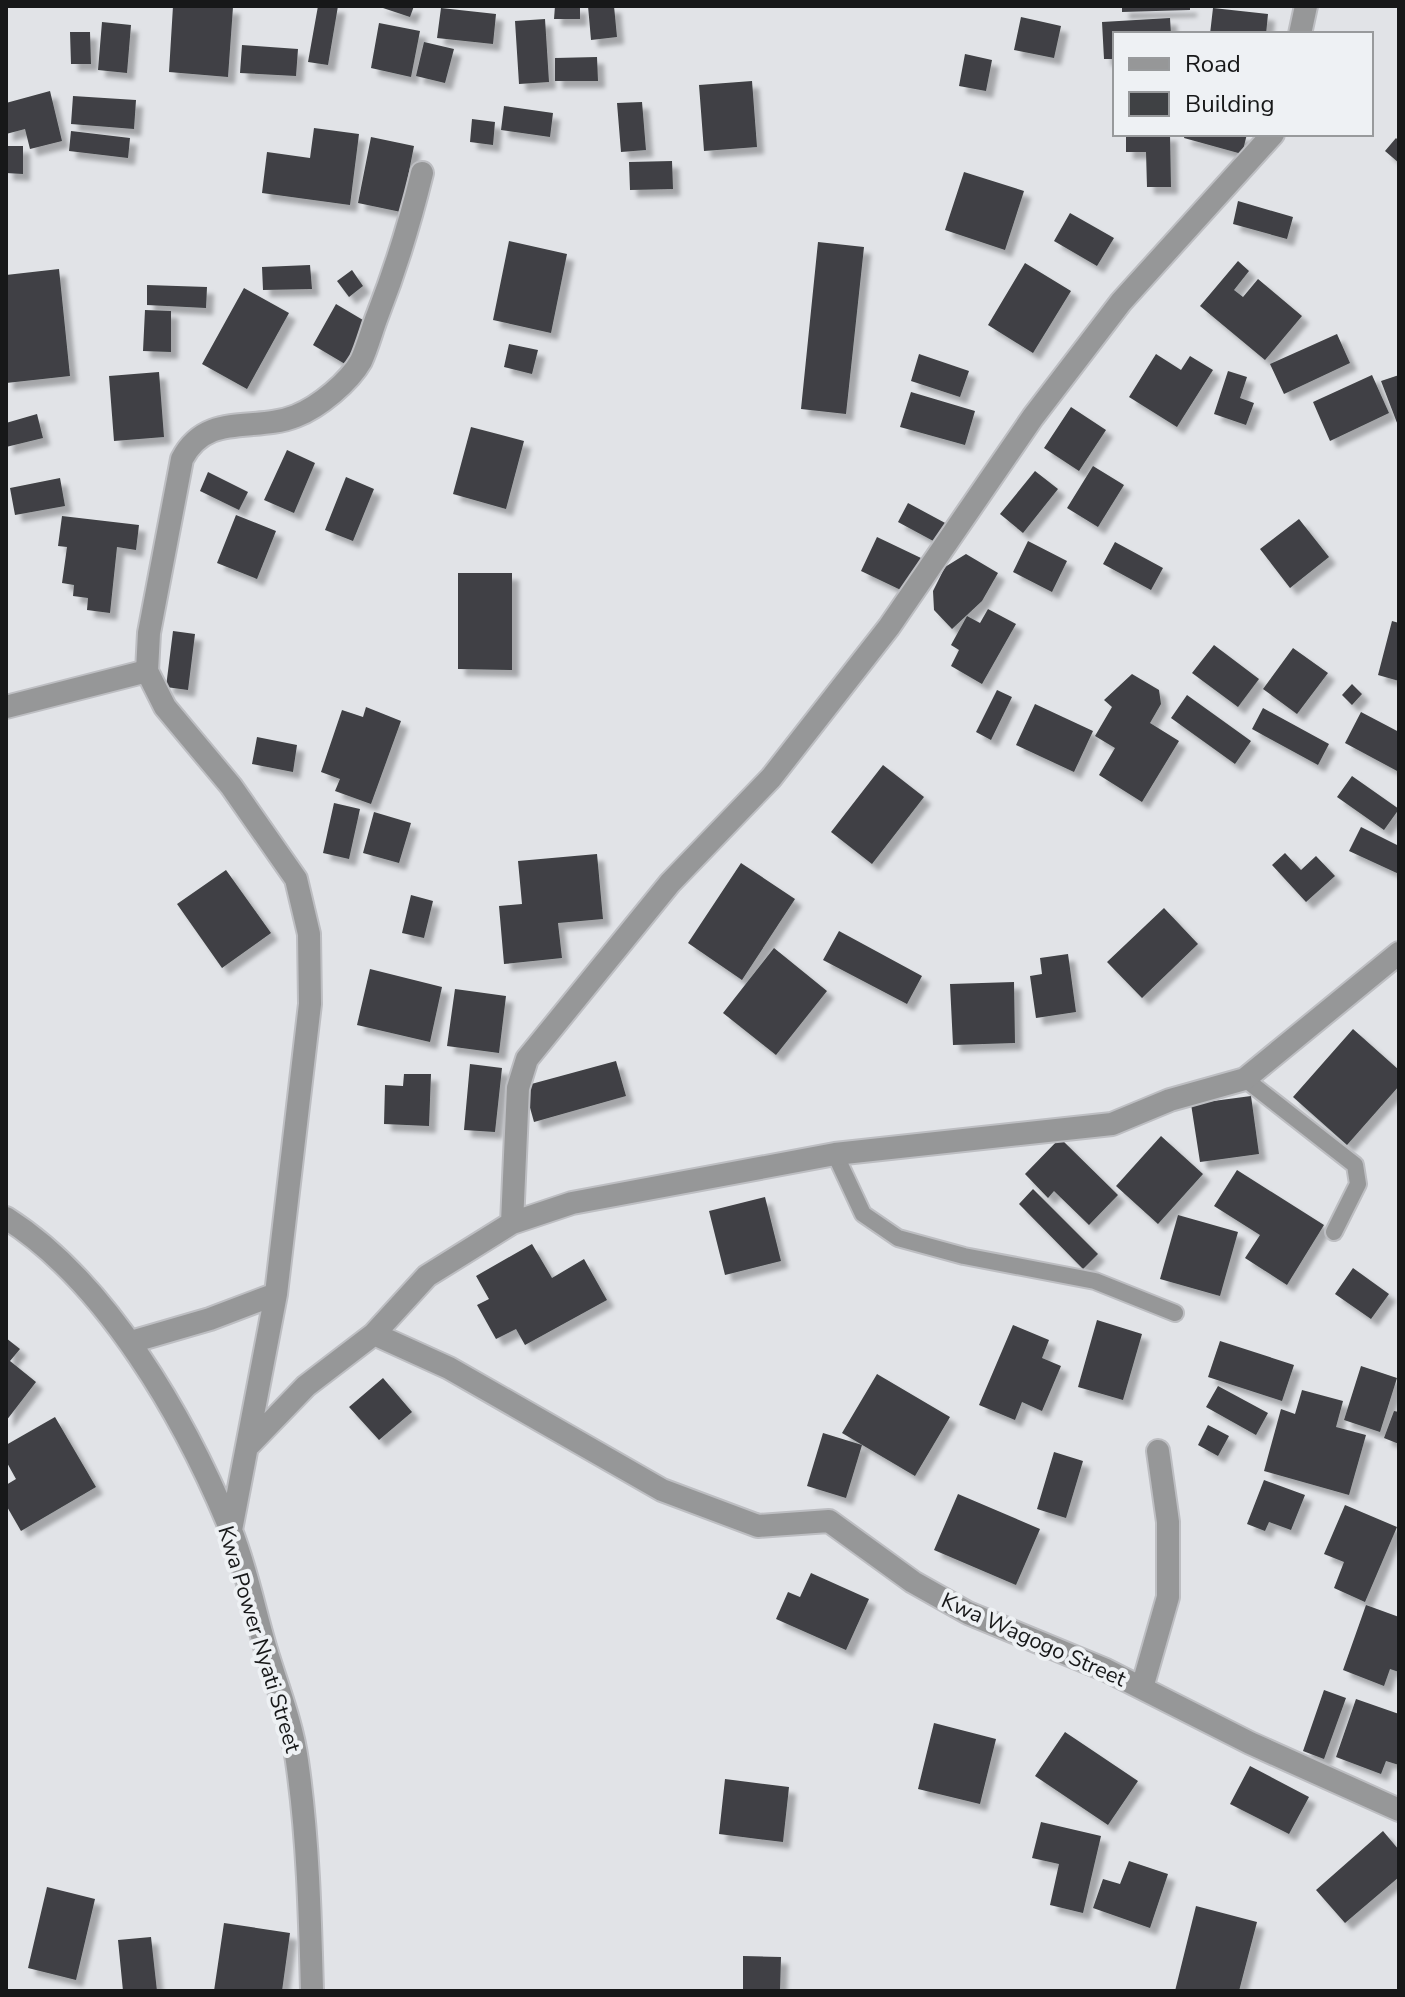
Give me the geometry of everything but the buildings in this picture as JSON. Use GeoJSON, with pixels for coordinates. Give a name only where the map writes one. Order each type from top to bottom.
{"type":"FeatureCollection","features":[{"type":"Feature","properties":{"kind":"street"},"geometry":{"type":"LineString","coordinates":[[1300,32],[1306,6]]}},
{"type":"Feature","properties":{"kind":"street"},"geometry":{"type":"LineString","coordinates":[[512,1223],[518,1088],[527,1059],[670,883],[771,778],[889,627],[1033,417],[1121,302],[1271,136]]}},
{"type":"Feature","properties":{"kind":"street"},"geometry":{"type":"LineString","coordinates":[[231,1530],[250,1444],[276,1294],[310,1004],[309,934],[296,879],[231,786],[165,707],[147,671],[149,633],[182,459],[192,439],[220,427],[260,425],[297,416],[331,394],[360,363],[405,242],[422,173]]}},
{"type":"Feature","properties":{"kind":"street"},"geometry":{"type":"LineString","coordinates":[[6,707],[147,671]]}},
{"type":"Feature","properties":{"kind":"street"},"geometry":{"type":"LineString","coordinates":[[250,1444],[306,1386],[374,1334],[427,1276],[512,1223],[572,1203],[835,1154],[1112,1124],[1170,1100],[1245,1079],[1399,953]]}},
{"type":"Feature","properties":{"kind":"street","name":"Kwa Power Nyati Street"},"geometry":{"type":"LineString","coordinates":[[6,1218],[25,1230],[77,1277],[131,1342],[189,1444],[231,1530],[297,1758],[309,1876],[312,1991]]}},
{"type":"Feature","properties":{"kind":"street"},"geometry":{"type":"LineString","coordinates":[[131,1342],[210,1319],[276,1294]]}},
{"type":"Feature","properties":{"kind":"street","name":"Kwa Wagogo Street"},"geometry":{"type":"LineString","coordinates":[[374,1334],[449,1368],[662,1490],[758,1526],[829,1521],[913,1582],[968,1613],[1142,1688],[1250,1743],[1399,1810]]}},
{"type":"Feature","properties":{"kind":"street"},"geometry":{"type":"LineString","coordinates":[[1142,1688],[1168,1597],[1168,1522],[1158,1451]]}},
{"type":"Feature","properties":{"kind":"lane"},"geometry":{"type":"LineString","coordinates":[[1245,1079],[1355,1165],[1360,1177],[1358,1184],[1334,1232]]}},
{"type":"Feature","properties":{"kind":"lane"},"geometry":{"type":"LineString","coordinates":[[835,1154],[863,1214],[898,1238],[964,1256],[1095,1281],[1175,1313]]}}]}
